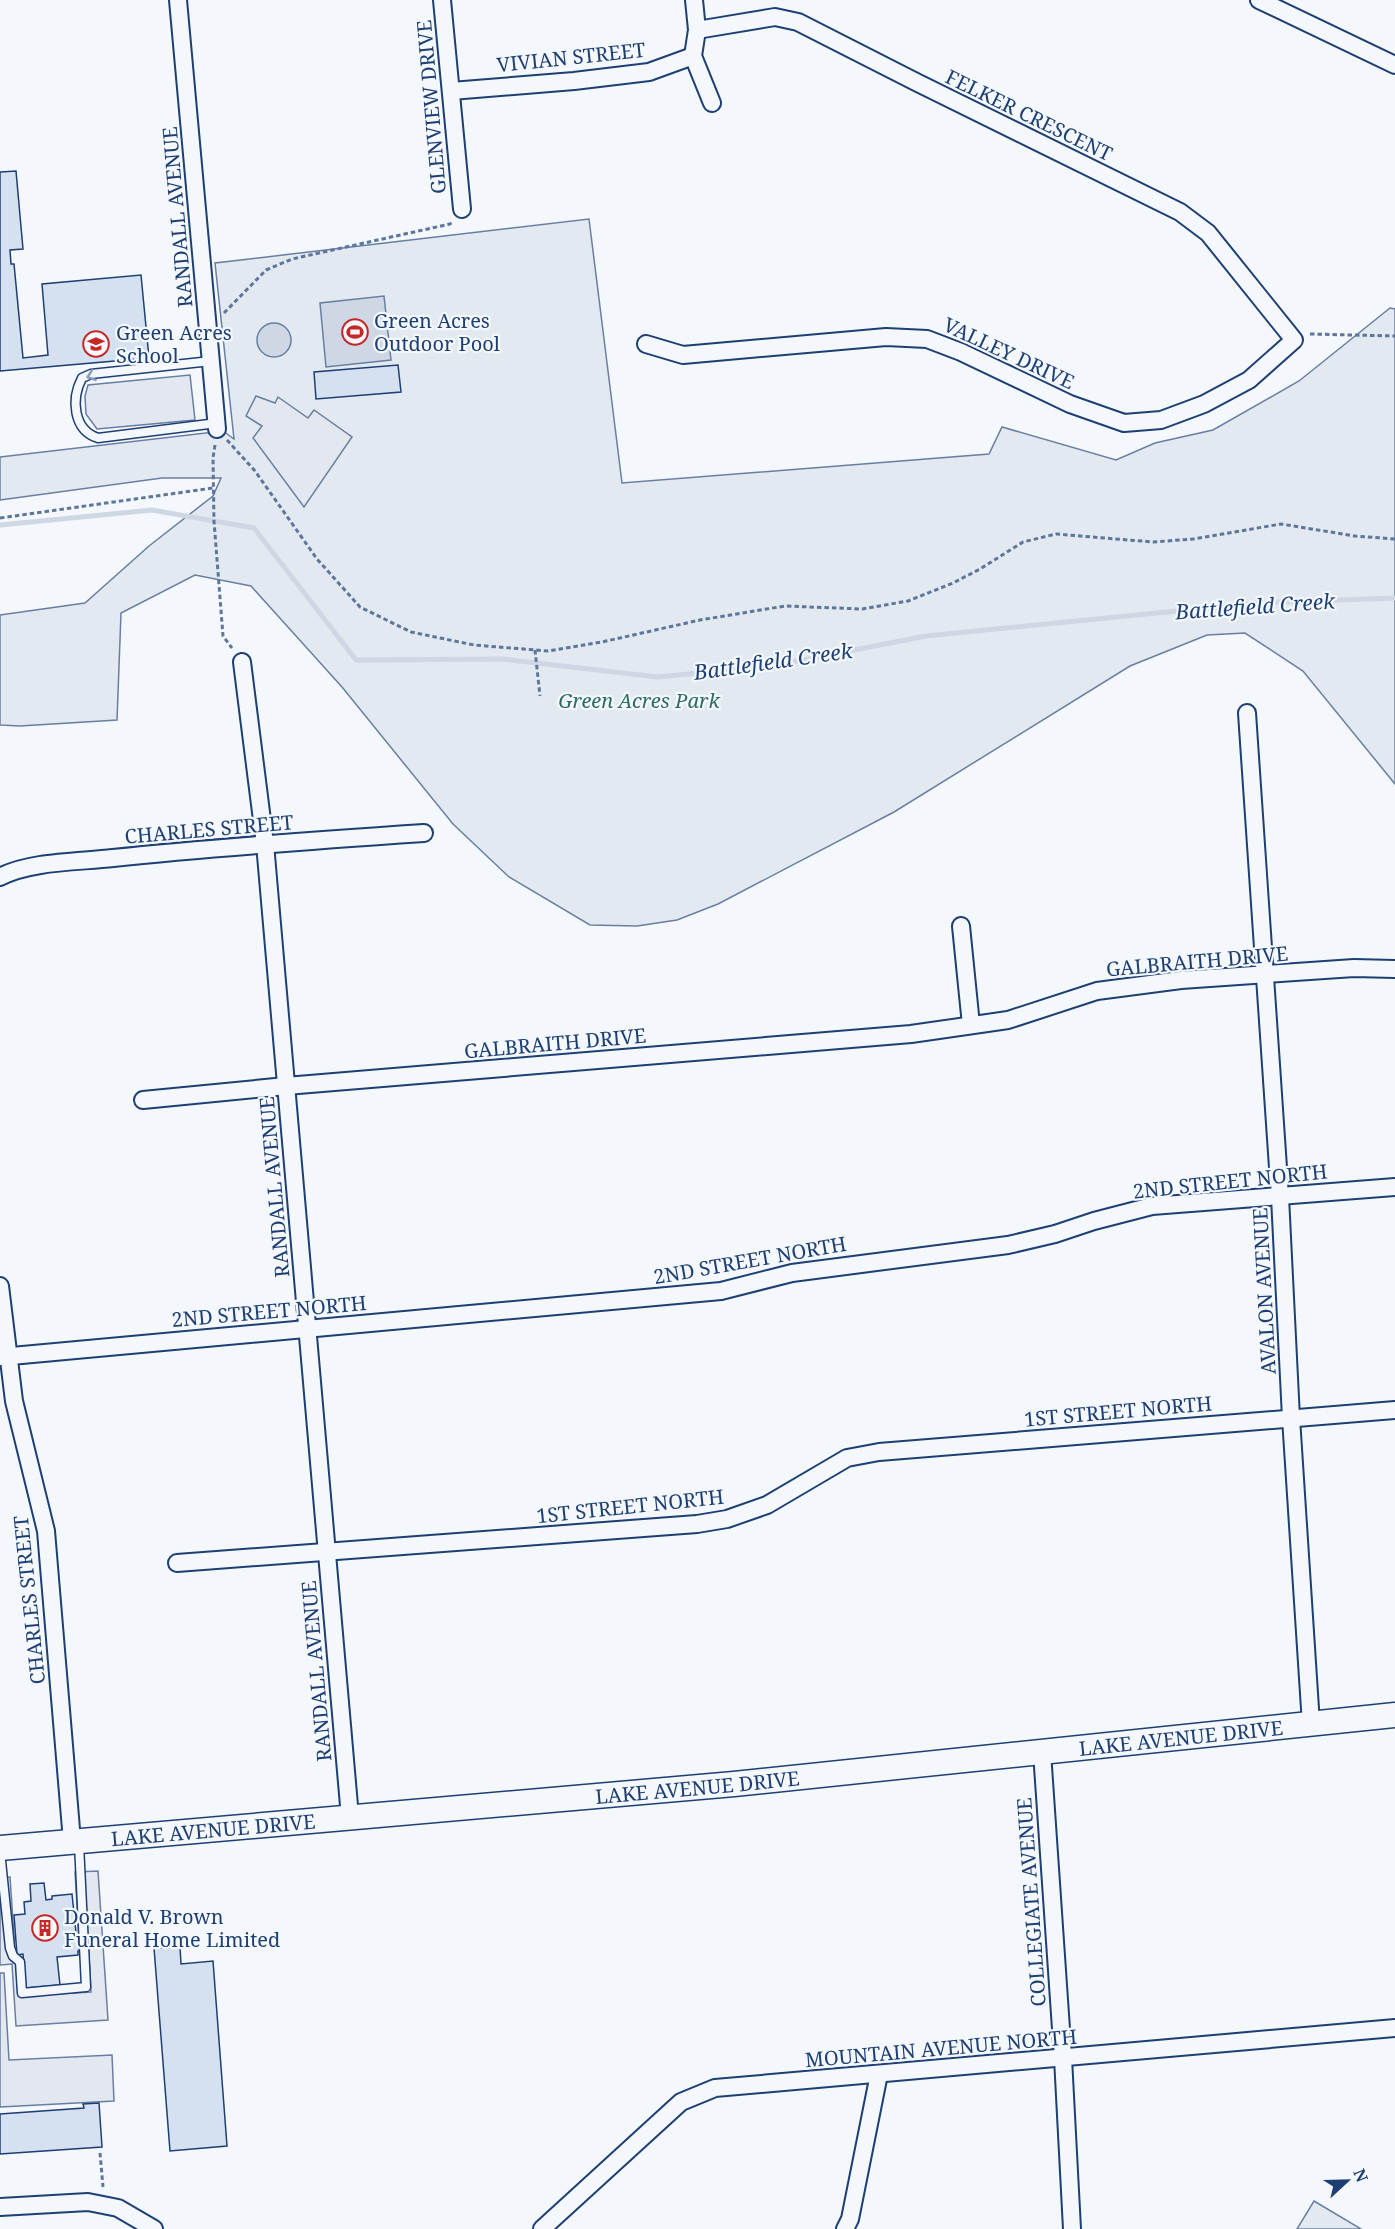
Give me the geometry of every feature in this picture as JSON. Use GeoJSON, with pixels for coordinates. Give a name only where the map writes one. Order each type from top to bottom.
{"type":"FeatureCollection","features":[{"type":"Feature","properties":{"kind":"street","name":"RANDALL AVENUE"},"geometry":{"type":"LineString","coordinates":[[178,0],[217,426]]}},
{"type":"Feature","properties":{"kind":"street","name":"GLENVIEW DRIVE"},"geometry":{"type":"LineString","coordinates":[[442,0],[462,209]]}},
{"type":"Feature","properties":{"kind":"street"},"geometry":{"type":"LineString","coordinates":[[694,0],[697,30],[693,56],[712,103]]}},
{"type":"Feature","properties":{"kind":"street"},"geometry":{"type":"LineString","coordinates":[[1259,0],[1395,65]]}},
{"type":"Feature","properties":{"kind":"street","name":"FELKER CRESCENT"},"geometry":{"type":"LineString","coordinates":[[697,30],[776,17],[798,22],[1180,212],[1208,233],[1294,340]]}},
{"type":"Feature","properties":{"kind":"street","name":"VIVIAN STREET"},"geometry":{"type":"LineString","coordinates":[[451,91],[649,72],[693,56]]}},
{"type":"Feature","properties":{"kind":"street","name":"VALLEY DRIVE"},"geometry":{"type":"LineString","coordinates":[[646,344],[683,355],[886,337],[927,339],[961,352],[1070,405],[1124,423],[1161,420],[1204,404],[1249,380],[1294,340]]}},
{"type":"Feature","properties":{"kind":"street","name":"RANDALL AVENUE"},"geometry":{"type":"LineString","coordinates":[[242,662],[265,844],[350,1818]]}},
{"type":"Feature","properties":{"kind":"street","name":"AVALON AVENUE"},"geometry":{"type":"LineString","coordinates":[[1247,713],[1280,1197],[1291,1418],[1311,1724]]}},
{"type":"Feature","properties":{"kind":"street","name":"CHARLES STREET"},"geometry":{"type":"LineString","coordinates":[[0,877],[10,872],[48,865],[265,844],[424,833]]}},
{"type":"Feature","properties":{"kind":"street"},"geometry":{"type":"LineString","coordinates":[[961,926],[971,1025]]}},
{"type":"Feature","properties":{"kind":"street","name":"GALBRAITH DRIVE"},"geometry":{"type":"LineString","coordinates":[[143,1100],[899,1035],[1008,1020],[1097,991],[1181,980],[1354,968],[1395,969]]}},
{"type":"Feature","properties":{"kind":"street","name":"2ND STREET NORTH"},"geometry":{"type":"LineString","coordinates":[[4,1357],[721,1291],[792,1273],[1008,1245],[1152,1206],[1395,1187]]}},
{"type":"Feature","properties":{"kind":"street","name":"CHARLES STREET"},"geometry":{"type":"LineString","coordinates":[[0,1286],[4,1357],[46,1531],[76,1841]]}},
{"type":"Feature","properties":{"kind":"street","name":"1ST STREET NORTH"},"geometry":{"type":"LineString","coordinates":[[177,1563],[697,1524],[727,1519],[767,1504],[847,1458],[879,1452],[1395,1410]]}},
{"type":"Feature","properties":{"kind":"street","name":"LAKE AVENUE DRIVE"},"geometry":{"type":"LineString","coordinates":[[0,1848],[734,1784],[1395,1716]]}},
{"type":"Feature","properties":{"kind":"street","name":"COLLEGIATE AVENUE"},"geometry":{"type":"LineString","coordinates":[[1042,1752],[1072,2229]]}},
{"type":"Feature","properties":{"kind":"street","name":"MOUNTAIN AVENUE NORTH"},"geometry":{"type":"LineString","coordinates":[[542,2229],[681,2102],[715,2088],[1395,2028]]}},
{"type":"Feature","properties":{"kind":"street"},"geometry":{"type":"LineString","coordinates":[[845,2229],[850,2219],[879,2074]]}},
{"type":"Feature","properties":{"kind":"street"},"geometry":{"type":"LineString","coordinates":[[0,2208],[88,2202],[118,2208],[154,2229]]}},
{"type":"Feature","properties":{"kind":"lane"},"geometry":{"type":"LineString","coordinates":[[211,362],[91,374],[82,378],[77,388],[76,413],[87,435],[98,438],[217,426]]}},
{"type":"Feature","properties":{"kind":"lane"},"geometry":{"type":"LineString","coordinates":[[0,1848],[10,1948],[13,1956],[20,1962],[22,1993],[86,1987],[76,1841]]}},
{"type":"Feature","properties":{"kind":"path"},"geometry":{"type":"LineString","coordinates":[[208,329],[266,270],[292,259],[450,224],[462,209]]}},
{"type":"Feature","properties":{"kind":"path"},"geometry":{"type":"LineString","coordinates":[[1294,340],[1304,334],[1395,336]]}},
{"type":"Feature","properties":{"kind":"path"},"geometry":{"type":"LineString","coordinates":[[217,426],[213,458],[213,488],[223,636],[242,662]]}},
{"type":"Feature","properties":{"kind":"path"},"geometry":{"type":"LineString","coordinates":[[217,426],[255,471],[317,558],[360,606],[411,633],[474,645],[548,651],[700,620],[785,606],[862,609],[908,601],[953,583],[1023,542],[1056,534],[1153,542],[1193,539],[1281,524],[1356,536],[1395,539]]}},
{"type":"Feature","properties":{"kind":"path"},"geometry":{"type":"LineString","coordinates":[[0,518],[213,488]]}},
{"type":"Feature","properties":{"kind":"path"},"geometry":{"type":"LineString","coordinates":[[535,650],[540,696]]}},
{"type":"Feature","properties":{"kind":"path"},"geometry":{"type":"LineString","coordinates":[[100,2153],[104,2206]]}},
{"type":"Feature","properties":{"kind":"green space","name":"Green Acres Park"},"geometry":{"type":"Polygon","coordinates":[[[589,219],[622,483],[989,454],[1002,427],[1116,460],[1155,443],[1213,430],[1299,381],[1390,308],[1395,309],[1395,784],[1303,671],[1245,633],[1207,635],[1130,666],[894,812],[718,904],[677,920],[637,926],[590,925],[509,877],[453,824],[342,687],[251,586],[195,575],[121,613],[117,720],[20,726],[0,725],[0,615],[85,603],[149,546],[213,496],[221,478],[162,478],[0,500],[0,457],[223,431],[234,439],[215,263],[589,219]]]}},
{"type":"Feature","properties":{"kind":"green space"},"geometry":{"type":"Polygon","coordinates":[[[1314,2201],[1361,2229],[1297,2229],[1314,2201]]]}},
{"type":"Feature","properties":{"kind":"shaded area","name":"Green Acres Outdoor Pool"},"geometry":{"type":"Polygon","coordinates":[[[384,296],[391,360],[326,367],[320,303],[384,296]]]}},
{"type":"Feature","properties":{"kind":"shaded area"},"geometry":{"type":"Polygon","coordinates":[[[274,323],[286,328],[291,340],[286,352],[274,357],[262,352],[257,340],[262,328],[274,323]]]}},
{"type":"Feature","properties":{"kind":"shaded area"},"geometry":{"type":"Polygon","coordinates":[[[190,375],[195,420],[97,429],[86,414],[85,396],[88,385],[190,375]]]}},
{"type":"Feature","properties":{"kind":"shaded area"},"geometry":{"type":"Polygon","coordinates":[[[256,396],[275,403],[278,397],[308,418],[314,410],[352,437],[304,507],[253,438],[262,426],[246,416],[256,396]]]}},
{"type":"Feature","properties":{"kind":"shaded area"},"geometry":{"type":"Polygon","coordinates":[[[98,1871],[108,2020],[16,2026],[12,1964],[0,1965],[0,1878],[10,1877],[18,1996],[91,1992],[88,1939],[79,1939],[75,1872],[98,1871]]]}},
{"type":"Feature","properties":{"kind":"shaded area"},"geometry":{"type":"Polygon","coordinates":[[[0,1973],[4,1973],[9,2060],[112,2055],[114,2101],[0,2107],[0,1973]]]}},
{"type":"Feature","properties":{"kind":"building"},"geometry":{"type":"Polygon","coordinates":[[[16,171],[23,249],[10,250],[11,264],[14,264],[23,358],[48,355],[42,284],[141,275],[149,358],[0,371],[0,172],[16,171]]]}},
{"type":"Feature","properties":{"kind":"building"},"geometry":{"type":"Polygon","coordinates":[[[398,365],[401,392],[316,399],[314,372],[398,365]]]}},
{"type":"Feature","properties":{"kind":"building","name":"Donald V. Brown Funeral Home Limited"},"geometry":{"type":"Polygon","coordinates":[[[44,1883],[46,1900],[52,1899],[52,1896],[72,1894],[77,1942],[83,1942],[84,1950],[78,1951],[78,1955],[57,1957],[60,1985],[26,1988],[23,1954],[17,1955],[14,1915],[25,1914],[24,1902],[31,1901],[30,1884],[44,1883]]]}},
{"type":"Feature","properties":{"kind":"building"},"geometry":{"type":"Polygon","coordinates":[[[180,1947],[181,1964],[213,1961],[227,2146],[170,2151],[154,1948],[180,1947]]]}},
{"type":"Feature","properties":{"kind":"building"},"geometry":{"type":"Polygon","coordinates":[[[99,2103],[102,2147],[0,2154],[0,2114],[84,2108],[83,2104],[99,2103]]]}},
{"type":"Feature","properties":{"kind":"waterway","name":"Battlefield Creek"},"geometry":{"type":"LineString","coordinates":[[0,525],[152,510],[254,528],[356,660],[502,659],[658,677],[777,665],[926,636],[1258,603],[1395,598]]}},
{"type":"Feature","properties":{"kind":"place","name":"Green Acres Outdoor Pool"},"geometry":{"type":"Point","coordinates":[355,332]}},
{"type":"Feature","properties":{"kind":"place","name":"Green Acres School"},"geometry":{"type":"Point","coordinates":[96,344]}},
{"type":"Feature","properties":{"kind":"place","name":"Donald V. Brown Funeral Home Limited"},"geometry":{"type":"Point","coordinates":[45,1928]}}]}
